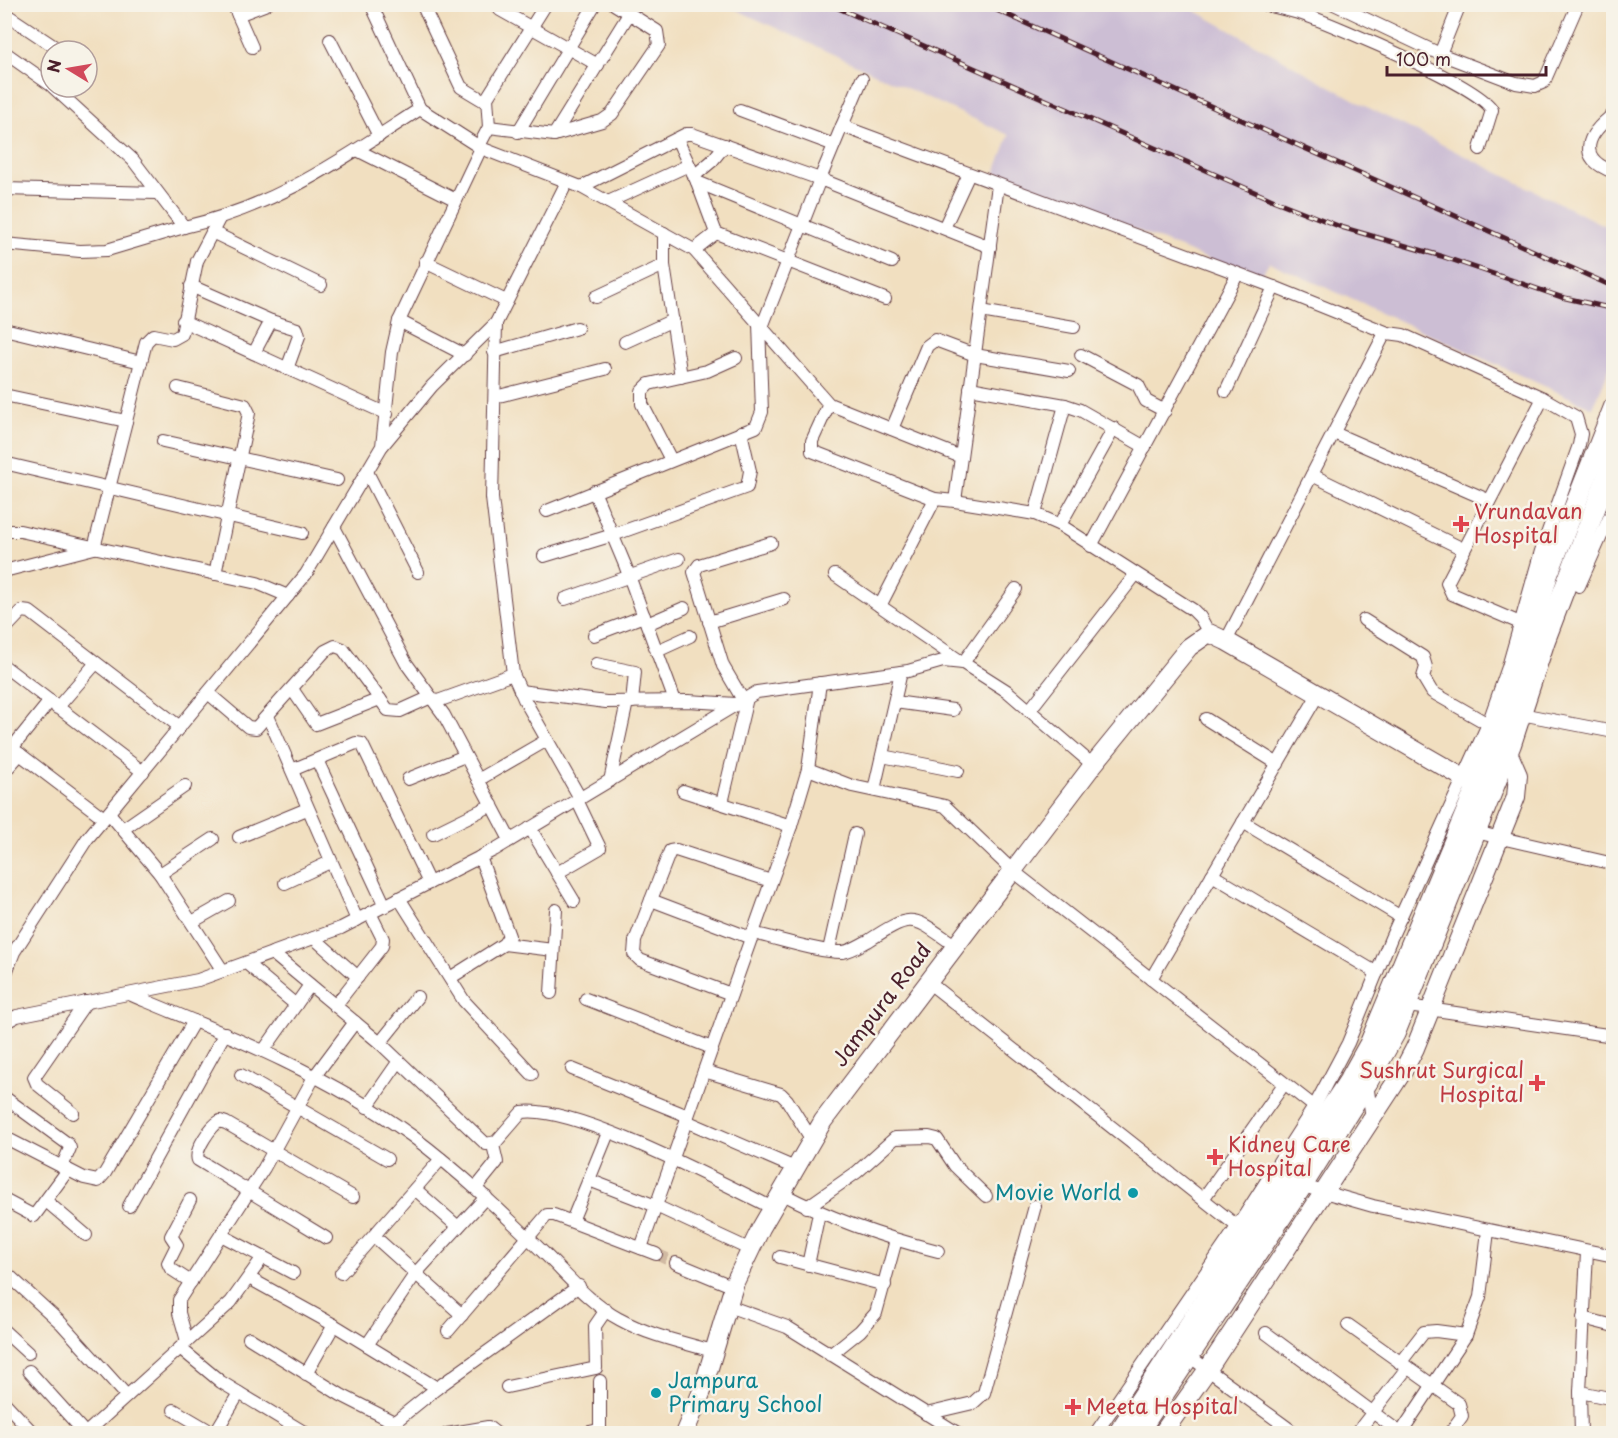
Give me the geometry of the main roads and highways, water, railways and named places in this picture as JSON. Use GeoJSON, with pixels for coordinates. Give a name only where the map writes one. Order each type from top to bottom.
{"type":"FeatureCollection","features":[{"type":"Feature","properties":{"kind":"main road"},"geometry":{"type":"LineString","coordinates":[[1118,1434],[1242,1231],[1293,1183],[1320,1111],[1397,1004],[1467,830],[1477,786],[1513,688],[1548,574],[1614,407]]}},
{"type":"Feature","properties":{"kind":"main road"},"geometry":{"type":"LineString","coordinates":[[1477,786],[1508,752],[1521,714],[1531,633],[1614,459]]}},
{"type":"Feature","properties":{"kind":"main road"},"geometry":{"type":"LineString","coordinates":[[1137,1434],[1189,1356],[1293,1183],[1367,1083],[1395,1033],[1397,1004]]}},
{"type":"Feature","properties":{"kind":"tunnel"},"geometry":{"type":"LineString","coordinates":[[656,1254],[676,1263]]}},
{"type":"Feature","properties":{"kind":"railway"},"geometry":{"type":"LineString","coordinates":[[829,4],[1275,201],[1341,227],[1441,256],[1561,297],[1614,309]]}},
{"type":"Feature","properties":{"kind":"railway"},"geometry":{"type":"LineString","coordinates":[[983,4],[1614,287]]}},
{"type":"Feature","properties":{"kind":"place","name":"Vrundavan Hospital"},"geometry":{"type":"Point","coordinates":[1461,524]}},
{"type":"Feature","properties":{"kind":"place","name":"Sushrut Surgical Hospital"},"geometry":{"type":"Point","coordinates":[1537,1083]}},
{"type":"Feature","properties":{"kind":"place","name":"Kidney Care Hospital"},"geometry":{"type":"Point","coordinates":[1215,1157]}},
{"type":"Feature","properties":{"kind":"place","name":"Movie World"},"geometry":{"type":"Point","coordinates":[1133,1193]}},
{"type":"Feature","properties":{"kind":"place","name":"Jampura Primary School"},"geometry":{"type":"Point","coordinates":[656,1393]}},
{"type":"Feature","properties":{"kind":"place","name":"Meeta Hospital"},"geometry":{"type":"Point","coordinates":[1073,1407]}}]}
